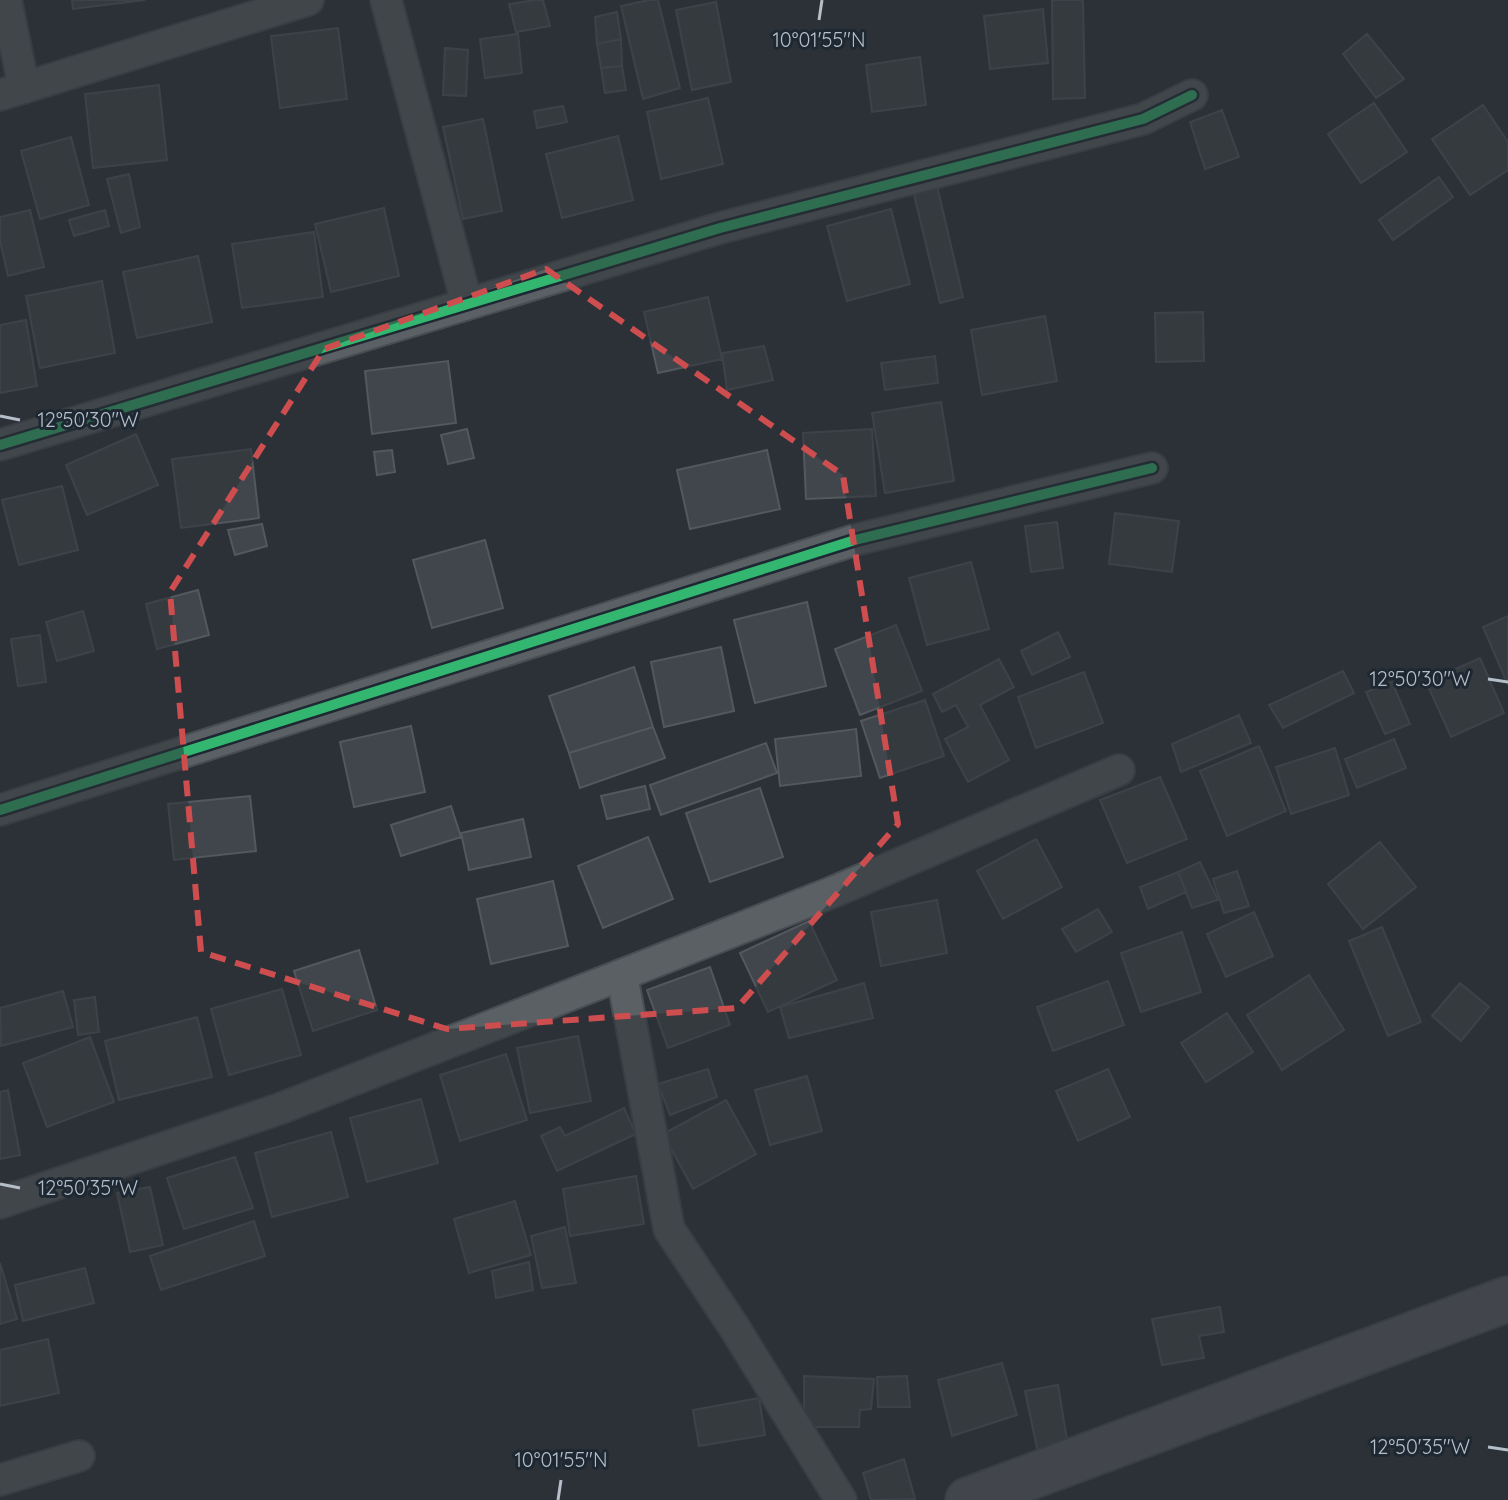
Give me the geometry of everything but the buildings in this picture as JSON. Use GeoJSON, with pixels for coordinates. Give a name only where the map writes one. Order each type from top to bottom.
{"type":"FeatureCollection","features":[{"type":"Feature","properties":{"kind":"main road"},"geometry":{"type":"LineString","coordinates":[[968,1500],[1508,1299]]}},
{"type":"Feature","properties":{"kind":"street"},"geometry":{"type":"LineString","coordinates":[[6,0],[12,92],[308,0]]}},
{"type":"Feature","properties":{"kind":"street"},"geometry":{"type":"LineString","coordinates":[[386,0],[467,304]]}},
{"type":"Feature","properties":{"kind":"street"},"geometry":{"type":"LineString","coordinates":[[0,445],[720,228],[1143,119],[1192,95]]}},
{"type":"Feature","properties":{"kind":"street"},"geometry":{"type":"LineString","coordinates":[[0,810],[855,540],[1152,468]]}},
{"type":"Feature","properties":{"kind":"street"},"geometry":{"type":"LineString","coordinates":[[0,1203],[279,1109],[833,892],[1119,770]]}},
{"type":"Feature","properties":{"kind":"street"},"geometry":{"type":"LineString","coordinates":[[622,975],[669,1229],[841,1500]]}},
{"type":"Feature","properties":{"kind":"street"},"geometry":{"type":"LineString","coordinates":[[0,1480],[79,1456]]}},
{"type":"Feature","properties":{"kind":"highlighted area"},"geometry":{"type":"Polygon","coordinates":[[[546,269],[843,475],[898,824],[737,1008],[447,1029],[201,952],[170,592],[324,349],[546,269]]]}},
{"type":"Feature","properties":{"kind":"cycle path"},"geometry":{"type":"LineString","coordinates":[[0,445],[720,228],[1143,119],[1192,95]]}},
{"type":"Feature","properties":{"kind":"cycle path"},"geometry":{"type":"LineString","coordinates":[[0,810],[855,540],[1152,468]]}}]}
